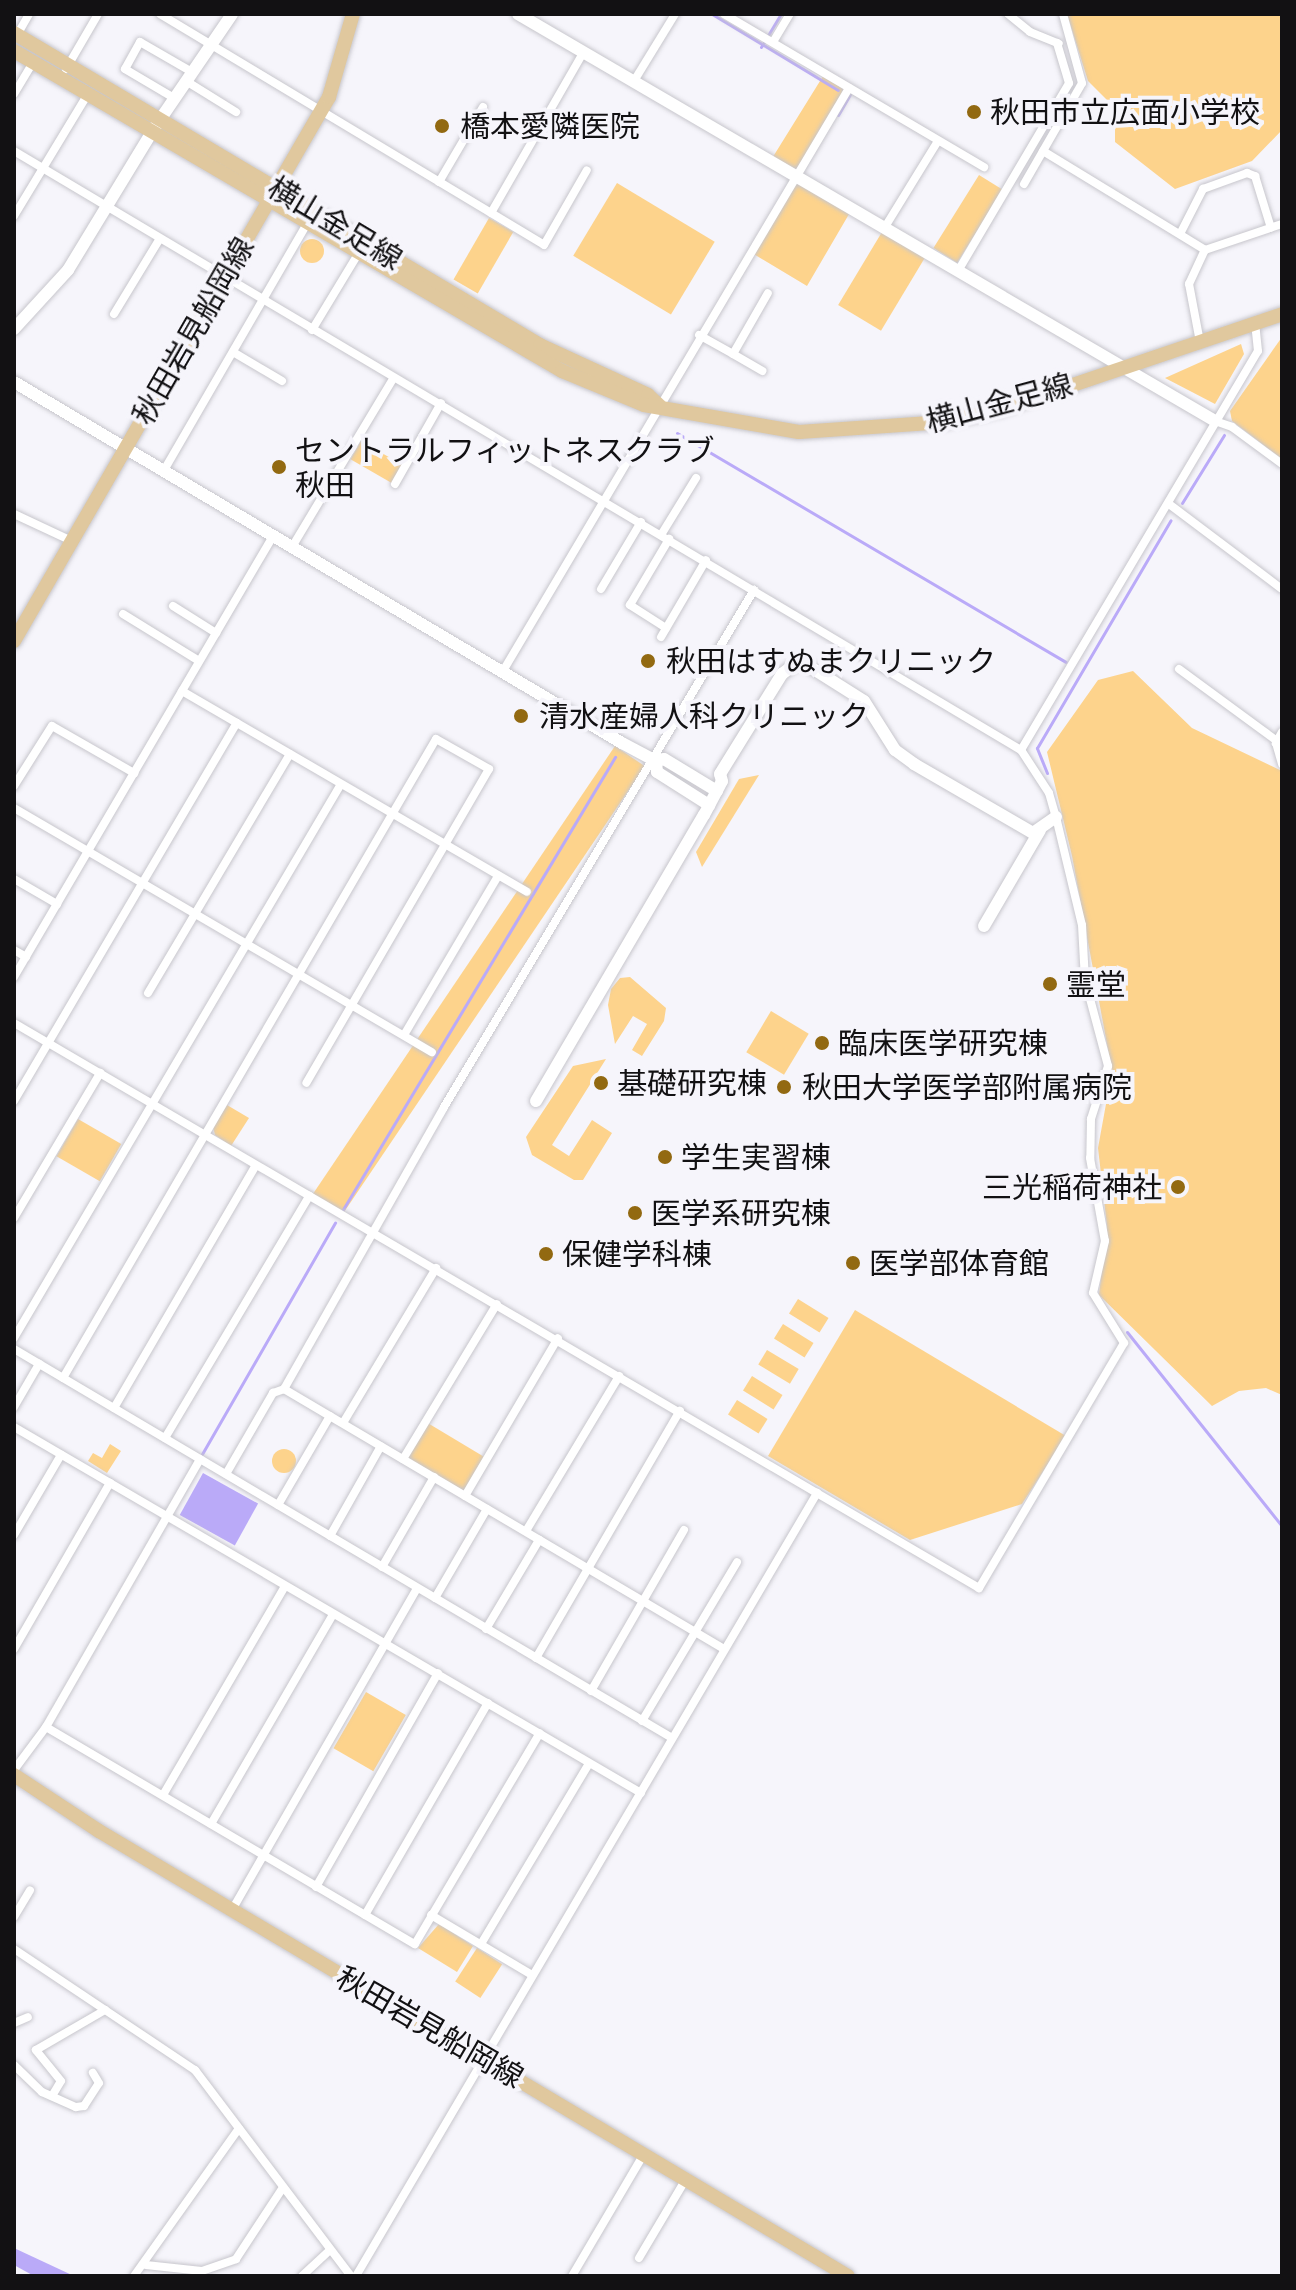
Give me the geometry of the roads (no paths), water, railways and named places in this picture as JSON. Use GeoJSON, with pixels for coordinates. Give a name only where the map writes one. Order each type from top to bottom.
{"type":"FeatureCollection","features":[{"type":"Feature","properties":{"kind":"main road","name":"秋田岩見船岡線"},"geometry":{"type":"LineString","coordinates":[[14,641],[320,113],[342,65],[353,14]]}},
{"type":"Feature","properties":{"kind":"main road","name":"横山金足線"},"geometry":{"type":"LineString","coordinates":[[15,34],[88,93],[156,125]]}},
{"type":"Feature","properties":{"kind":"main road","name":"横山金足線"},"geometry":{"type":"LineString","coordinates":[[14,51],[33,62],[64,72],[312,216],[562,371],[644,405],[773,430],[893,429],[1002,409],[1282,314]]}},
{"type":"Feature","properties":{"kind":"main road","name":"秋田岩見船岡線"},"geometry":{"type":"LineString","coordinates":[[14,1772],[232,1910],[848,2276]]}},
{"type":"Feature","properties":{"kind":"street"},"geometry":{"type":"LineString","coordinates":[[15,34],[29,14]]}},
{"type":"Feature","properties":{"kind":"street"},"geometry":{"type":"LineString","coordinates":[[64,72],[98,14]]}},
{"type":"Feature","properties":{"kind":"street"},"geometry":{"type":"LineString","coordinates":[[160,14],[544,245],[587,170]]}},
{"type":"Feature","properties":{"kind":"street"},"geometry":{"type":"LineString","coordinates":[[14,329],[68,270],[156,125],[232,14]]}},
{"type":"Feature","properties":{"kind":"street"},"geometry":{"type":"LineString","coordinates":[[518,14],[1120,367],[1215,421],[1232,427],[1282,464]]}},
{"type":"Feature","properties":{"kind":"street"},"geometry":{"type":"LineString","coordinates":[[634,81],[675,14]]}},
{"type":"Feature","properties":{"kind":"street"},"geometry":{"type":"LineString","coordinates":[[724,14],[984,167]]}},
{"type":"Feature","properties":{"kind":"street"},"geometry":{"type":"LineString","coordinates":[[769,40],[790,14]]}},
{"type":"Feature","properties":{"kind":"street"},"geometry":{"type":"LineString","coordinates":[[1008,14],[1030,32],[1071,49]]}},
{"type":"Feature","properties":{"kind":"street"},"geometry":{"type":"LineString","coordinates":[[1024,184],[1082,83],[1063,14]]}},
{"type":"Feature","properties":{"kind":"street"},"geometry":{"type":"LineString","coordinates":[[174,98],[125,69],[140,42],[236,112]]}},
{"type":"Feature","properties":{"kind":"street"},"geometry":{"type":"LineString","coordinates":[[958,271],[1069,83],[1057,43]]}},
{"type":"Feature","properties":{"kind":"street"},"geometry":{"type":"LineString","coordinates":[[491,213],[583,53]]}},
{"type":"Feature","properties":{"kind":"street"},"geometry":{"type":"LineString","coordinates":[[14,94],[33,62]]}},
{"type":"Feature","properties":{"kind":"street"},"geometry":{"type":"LineString","coordinates":[[503,671],[849,88]]}},
{"type":"Feature","properties":{"kind":"street"},"geometry":{"type":"LineString","coordinates":[[14,216],[88,93]]}},
{"type":"Feature","properties":{"kind":"street"},"geometry":{"type":"LineString","coordinates":[[439,182],[483,107]]}},
{"type":"Feature","properties":{"kind":"street"},"geometry":{"type":"LineString","coordinates":[[885,227],[938,141]]}},
{"type":"Feature","properties":{"kind":"street"},"geometry":{"type":"LineString","coordinates":[[14,151],[393,379],[441,403],[603,498],[1021,750],[1049,793],[1056,817],[1082,925],[1085,980],[1108,1066],[1091,1119],[1090,1158],[1105,1241],[1093,1293],[1124,1343],[979,1588],[558,1338],[14,1023]]}},
{"type":"Feature","properties":{"kind":"street"},"geometry":{"type":"LineString","coordinates":[[1043,151],[1205,250]]}},
{"type":"Feature","properties":{"kind":"street"},"geometry":{"type":"LineString","coordinates":[[1180,234],[1203,189],[1247,173],[1255,176],[1271,228]]}},
{"type":"Feature","properties":{"kind":"street"},"geometry":{"type":"LineString","coordinates":[[163,472],[312,216]]}},
{"type":"Feature","properties":{"kind":"street"},"geometry":{"type":"LineString","coordinates":[[1200,342],[1189,284],[1205,250],[1282,224]]}},
{"type":"Feature","properties":{"kind":"street"},"geometry":{"type":"LineString","coordinates":[[114,314],[159,240]]}},
{"type":"Feature","properties":{"kind":"street"},"geometry":{"type":"LineString","coordinates":[[312,330],[362,246]]}},
{"type":"Feature","properties":{"kind":"street"},"geometry":{"type":"LineString","coordinates":[[733,354],[768,293]]}},
{"type":"Feature","properties":{"kind":"street"},"geometry":{"type":"LineString","coordinates":[[1021,750],[1258,351],[1255,324]]}},
{"type":"Feature","properties":{"kind":"street"},"geometry":{"type":"LineString","coordinates":[[701,336],[762,371]]}},
{"type":"Feature","properties":{"kind":"street"},"geometry":{"type":"LineString","coordinates":[[233,352],[282,381]]}},
{"type":"Feature","properties":{"kind":"street"},"geometry":{"type":"LineString","coordinates":[[292,547],[393,379]]}},
{"type":"Feature","properties":{"kind":"street"},"geometry":{"type":"LineString","coordinates":[[14,382],[655,760],[664,759],[717,791]]}},
{"type":"Feature","properties":{"kind":"street"},"geometry":{"type":"LineString","coordinates":[[395,484],[441,403]]}},
{"type":"Feature","properties":{"kind":"street"},"geometry":{"type":"LineString","coordinates":[[666,628],[630,605],[696,478]]}},
{"type":"Feature","properties":{"kind":"street"},"geometry":{"type":"LineString","coordinates":[[1169,504],[1280,584]]}},
{"type":"Feature","properties":{"kind":"street"},"geometry":{"type":"LineString","coordinates":[[14,514],[72,541]]}},
{"type":"Feature","properties":{"kind":"street"},"geometry":{"type":"LineString","coordinates":[[601,589],[641,522]]}},
{"type":"Feature","properties":{"kind":"street"},"geometry":{"type":"LineString","coordinates":[[14,977],[273,536]]}},
{"type":"Feature","properties":{"kind":"street"},"geometry":{"type":"LineString","coordinates":[[661,637],[706,560]]}},
{"type":"Feature","properties":{"kind":"street"},"geometry":{"type":"LineString","coordinates":[[226,1474],[273,1393],[284,1389],[372,1233],[754,590]]}},
{"type":"Feature","properties":{"kind":"street"},"geometry":{"type":"LineString","coordinates":[[173,606],[216,633]]}},
{"type":"Feature","properties":{"kind":"street"},"geometry":{"type":"LineString","coordinates":[[123,614],[199,661]]}},
{"type":"Feature","properties":{"kind":"street"},"geometry":{"type":"LineString","coordinates":[[536,1101],[717,791],[720,774],[782,674],[796,663],[807,665],[864,701],[895,750],[914,764],[1033,833],[1056,817]]}},
{"type":"Feature","properties":{"kind":"street"},"geometry":{"type":"LineString","coordinates":[[1179,669],[1280,736],[1282,764]]}},
{"type":"Feature","properties":{"kind":"street"},"geometry":{"type":"LineString","coordinates":[[182,691],[527,892]]}},
{"type":"Feature","properties":{"kind":"street"},"geometry":{"type":"LineString","coordinates":[[14,1101],[237,723]]}},
{"type":"Feature","properties":{"kind":"street"},"geometry":{"type":"LineString","coordinates":[[14,786],[52,726],[134,773]]}},
{"type":"Feature","properties":{"kind":"street"},"geometry":{"type":"LineString","coordinates":[[63,1378],[203,1133],[436,739],[489,769],[306,1083]]}},
{"type":"Feature","properties":{"kind":"street"},"geometry":{"type":"LineString","coordinates":[[148,993],[290,754]]}},
{"type":"Feature","properties":{"kind":"street"},"geometry":{"type":"LineString","coordinates":[[655,760],[657,772],[709,805]]}},
{"type":"Feature","properties":{"kind":"street"},"geometry":{"type":"LineString","coordinates":[[14,1338],[341,784]]}},
{"type":"Feature","properties":{"kind":"street"},"geometry":{"type":"LineString","coordinates":[[14,808],[432,1052]]}},
{"type":"Feature","properties":{"kind":"street"},"geometry":{"type":"LineString","coordinates":[[984,926],[1040,830]]}},
{"type":"Feature","properties":{"kind":"street"},"geometry":{"type":"LineString","coordinates":[[404,1035],[498,876]]}},
{"type":"Feature","properties":{"kind":"street"},"geometry":{"type":"LineString","coordinates":[[14,879],[57,904]]}},
{"type":"Feature","properties":{"kind":"street"},"geometry":{"type":"LineString","coordinates":[[14,950],[26,957]]}},
{"type":"Feature","properties":{"kind":"street"},"geometry":{"type":"LineString","coordinates":[[14,1218],[100,1073]]}},
{"type":"Feature","properties":{"kind":"street"},"geometry":{"type":"LineString","coordinates":[[114,1408],[256,1165]]}},
{"type":"Feature","properties":{"kind":"street"},"geometry":{"type":"LineString","coordinates":[[165,1438],[309,1196]]}},
{"type":"Feature","properties":{"kind":"street"},"geometry":{"type":"LineString","coordinates":[[343,1423],[436,1268]]}},
{"type":"Feature","properties":{"kind":"street"},"geometry":{"type":"LineString","coordinates":[[403,1459],[497,1304]]}},
{"type":"Feature","properties":{"kind":"street"},"geometry":{"type":"LineString","coordinates":[[465,1496],[558,1338]]}},
{"type":"Feature","properties":{"kind":"street"},"geometry":{"type":"LineString","coordinates":[[14,1349],[672,1738]]}},
{"type":"Feature","properties":{"kind":"street"},"geometry":{"type":"LineString","coordinates":[[14,1407],[39,1364]]}},
{"type":"Feature","properties":{"kind":"street"},"geometry":{"type":"LineString","coordinates":[[526,1531],[619,1376]]}},
{"type":"Feature","properties":{"kind":"street"},"geometry":{"type":"LineString","coordinates":[[284,1389],[724,1649]]}},
{"type":"Feature","properties":{"kind":"street"},"geometry":{"type":"LineString","coordinates":[[536,1658],[680,1411]]}},
{"type":"Feature","properties":{"kind":"street"},"geometry":{"type":"LineString","coordinates":[[278,1505],[330,1416]]}},
{"type":"Feature","properties":{"kind":"street"},"geometry":{"type":"LineString","coordinates":[[14,1427],[540,1733],[588,1765],[641,1793]]}},
{"type":"Feature","properties":{"kind":"street"},"geometry":{"type":"LineString","coordinates":[[330,1536],[381,1446]]}},
{"type":"Feature","properties":{"kind":"street"},"geometry":{"type":"LineString","coordinates":[[14,1535],[61,1455]]}},
{"type":"Feature","properties":{"kind":"street"},"geometry":{"type":"LineString","coordinates":[[14,1772],[46,1727],[200,1459]]}},
{"type":"Feature","properties":{"kind":"street"},"geometry":{"type":"LineString","coordinates":[[382,1567],[434,1477]]}},
{"type":"Feature","properties":{"kind":"street"},"geometry":{"type":"LineString","coordinates":[[14,1649],[110,1483]]}},
{"type":"Feature","properties":{"kind":"street"},"geometry":{"type":"LineString","coordinates":[[14,1949],[195,2070],[282,2189],[353,2276],[817,1493]]}},
{"type":"Feature","properties":{"kind":"street"},"geometry":{"type":"LineString","coordinates":[[435,1598],[487,1509]]}},
{"type":"Feature","properties":{"kind":"street"},"geometry":{"type":"LineString","coordinates":[[591,1691],[684,1530]]}},
{"type":"Feature","properties":{"kind":"street"},"geometry":{"type":"LineString","coordinates":[[486,1629],[539,1540]]}},
{"type":"Feature","properties":{"kind":"street"},"geometry":{"type":"LineString","coordinates":[[642,1721],[737,1562]]}},
{"type":"Feature","properties":{"kind":"street"},"geometry":{"type":"LineString","coordinates":[[163,1795],[285,1586]]}},
{"type":"Feature","properties":{"kind":"street"},"geometry":{"type":"LineString","coordinates":[[232,1910],[417,1588]]}},
{"type":"Feature","properties":{"kind":"street"},"geometry":{"type":"LineString","coordinates":[[211,1824],[333,1614]]}},
{"type":"Feature","properties":{"kind":"street"},"geometry":{"type":"LineString","coordinates":[[316,1887],[438,1673]]}},
{"type":"Feature","properties":{"kind":"street"},"geometry":{"type":"LineString","coordinates":[[365,1915],[488,1703]]}},
{"type":"Feature","properties":{"kind":"street"},"geometry":{"type":"LineString","coordinates":[[46,1727],[415,1944],[540,1733]]}},
{"type":"Feature","properties":{"kind":"street"},"geometry":{"type":"LineString","coordinates":[[481,1944],[588,1765]]}},
{"type":"Feature","properties":{"kind":"street"},"geometry":{"type":"LineString","coordinates":[[14,1917],[30,1890]]}},
{"type":"Feature","properties":{"kind":"street"},"geometry":{"type":"LineString","coordinates":[[431,1915],[532,1975]]}},
{"type":"Feature","properties":{"kind":"street"},"geometry":{"type":"LineString","coordinates":[[52,2096],[61,2081],[36,2050],[105,2010]]}},
{"type":"Feature","properties":{"kind":"street"},"geometry":{"type":"LineString","coordinates":[[14,2023],[28,2017]]}},
{"type":"Feature","properties":{"kind":"street"},"geometry":{"type":"LineString","coordinates":[[14,2065],[52,2096],[84,2106],[99,2083],[93,2073]]}},
{"type":"Feature","properties":{"kind":"street"},"geometry":{"type":"LineString","coordinates":[[134,2276],[146,2265],[239,2128]]}},
{"type":"Feature","properties":{"kind":"street"},"geometry":{"type":"LineString","coordinates":[[572,2276],[644,2154]]}},
{"type":"Feature","properties":{"kind":"street"},"geometry":{"type":"LineString","coordinates":[[639,2258],[686,2179]]}},
{"type":"Feature","properties":{"kind":"street"},"geometry":{"type":"LineString","coordinates":[[146,2265],[202,2271],[236,2259],[282,2189]]}},
{"type":"Feature","properties":{"kind":"street"},"geometry":{"type":"LineString","coordinates":[[302,2276],[330,2250]]}},
{"type":"Feature","properties":{"kind":"waterway"},"geometry":{"type":"LineString","coordinates":[[712,14],[838,90]]}},
{"type":"Feature","properties":{"kind":"waterway"},"geometry":{"type":"LineString","coordinates":[[761,47],[781,14]]}},
{"type":"Feature","properties":{"kind":"waterway"},"geometry":{"type":"LineString","coordinates":[[838,115],[850,94]]}},
{"type":"Feature","properties":{"kind":"waterway"},"geometry":{"type":"LineString","coordinates":[[677,433],[1066,662]]}},
{"type":"Feature","properties":{"kind":"waterway"},"geometry":{"type":"LineString","coordinates":[[1182,503],[1224,435]]}},
{"type":"Feature","properties":{"kind":"waterway"},"geometry":{"type":"LineString","coordinates":[[1047,773],[1037,748],[1171,520]]}},
{"type":"Feature","properties":{"kind":"waterway"},"geometry":{"type":"LineString","coordinates":[[342,1211],[615,757]]}},
{"type":"Feature","properties":{"kind":"waterway"},"geometry":{"type":"LineString","coordinates":[[202,1454],[335,1223]]}},
{"type":"Feature","properties":{"kind":"waterway"},"geometry":{"type":"LineString","coordinates":[[1127,1332],[1282,1526]]}},
{"type":"Feature","properties":{"kind":"place","name":"秋田市立広面小学校"},"geometry":{"type":"Point","coordinates":[974,112]}},
{"type":"Feature","properties":{"kind":"place","name":"橋本愛隣医院"},"geometry":{"type":"Point","coordinates":[442,126]}},
{"type":"Feature","properties":{"kind":"place","name":"セントラルフィットネスクラブ 秋田"},"geometry":{"type":"Point","coordinates":[279,467]}},
{"type":"Feature","properties":{"kind":"place","name":"秋田はすぬまクリニック"},"geometry":{"type":"Point","coordinates":[648,661]}},
{"type":"Feature","properties":{"kind":"place","name":"清水産婦人科クリニック"},"geometry":{"type":"Point","coordinates":[521,716]}},
{"type":"Feature","properties":{"kind":"place","name":"霊堂"},"geometry":{"type":"Point","coordinates":[1050,984]}},
{"type":"Feature","properties":{"kind":"place","name":"臨床医学研究棟"},"geometry":{"type":"Point","coordinates":[822,1043]}},
{"type":"Feature","properties":{"kind":"place","name":"基礎研究棟"},"geometry":{"type":"Point","coordinates":[601,1083]}},
{"type":"Feature","properties":{"kind":"place","name":"秋田大学医学部附属病院"},"geometry":{"type":"Point","coordinates":[784,1087]}},
{"type":"Feature","properties":{"kind":"place","name":"学生実習棟"},"geometry":{"type":"Point","coordinates":[665,1157]}},
{"type":"Feature","properties":{"kind":"place","name":"三光稲荷神社"},"geometry":{"type":"Point","coordinates":[1178,1187]}},
{"type":"Feature","properties":{"kind":"place","name":"医学系研究棟"},"geometry":{"type":"Point","coordinates":[635,1213]}},
{"type":"Feature","properties":{"kind":"place","name":"保健学科棟"},"geometry":{"type":"Point","coordinates":[546,1254]}},
{"type":"Feature","properties":{"kind":"place","name":"医学部体育館"},"geometry":{"type":"Point","coordinates":[853,1263]}}]}
